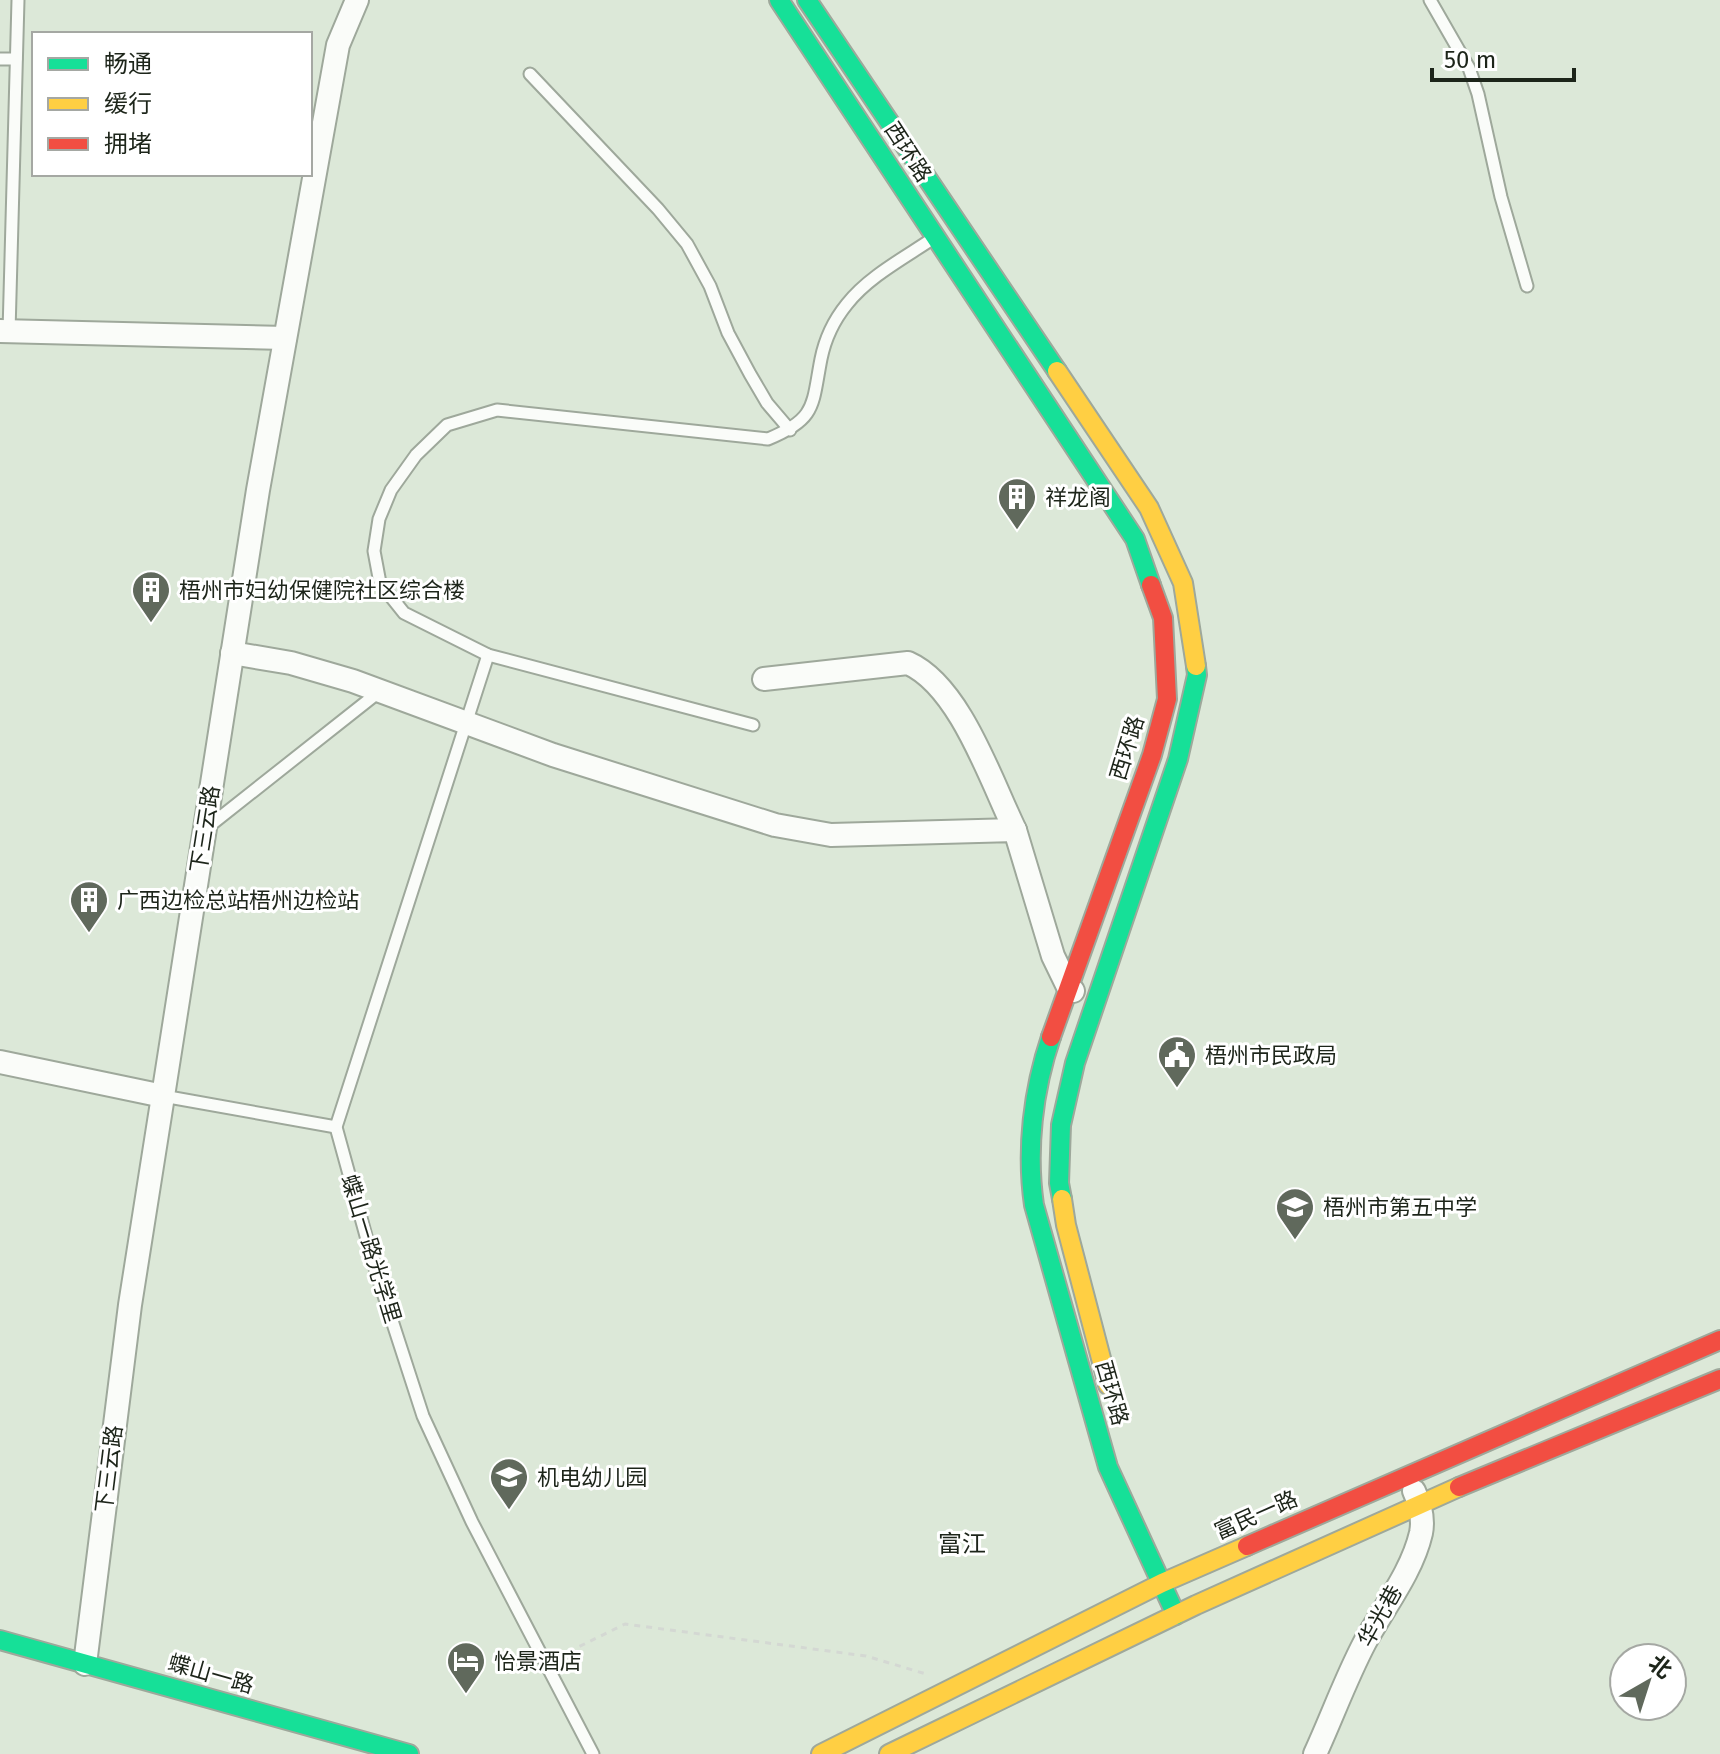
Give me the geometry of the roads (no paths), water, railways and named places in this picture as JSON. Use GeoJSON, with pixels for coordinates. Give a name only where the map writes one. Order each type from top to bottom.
{"type":"FeatureCollection","features":[{"type":"Feature","properties":{"kind":"main road","name":"西环路"},"geometry":{"type":"LineString","coordinates":[[779,0],[1135,539],[1163,618],[1167,699],[1152,755],[1048,1047],[1033,1113],[1029,1172],[1034,1205],[1108,1467],[1176,1615]]}},
{"type":"Feature","properties":{"kind":"main road","name":"西环路"},"geometry":{"type":"LineString","coordinates":[[807,0],[1149,508],[1183,583],[1197,675],[1178,759],[1094,1001],[1075,1063],[1061,1125],[1059,1183],[1066,1225],[1113,1408]]}},
{"type":"Feature","properties":{"kind":"main road","name":"富民一路"},"geometry":{"type":"LineString","coordinates":[[821,1754],[1162,1583],[1179,1568],[1407,1475],[1720,1340]]}},
{"type":"Feature","properties":{"kind":"main road"},"geometry":{"type":"LineString","coordinates":[[889,1754],[1196,1605],[1420,1504],[1720,1379]]}},
{"type":"Feature","properties":{"kind":"main road"},"geometry":{"type":"LineString","coordinates":[[1179,1568],[1196,1605]]}},
{"type":"Feature","properties":{"kind":"main road","name":"蝶山一路"},"geometry":{"type":"LineString","coordinates":[[0,1640],[409,1754]]}},
{"type":"Feature","properties":{"kind":"street","name":"下三云路"},"geometry":{"type":"LineString","coordinates":[[85,1664],[130,1305],[232,653],[338,45],[357,0]]}},
{"type":"Feature","properties":{"kind":"street"},"geometry":{"type":"LineString","coordinates":[[4,332],[285,338]]}},
{"type":"Feature","properties":{"kind":"street"},"geometry":{"type":"LineString","coordinates":[[232,653],[291,663],[381,691],[553,755],[775,825],[831,835],[1015,830]]}},
{"type":"Feature","properties":{"kind":"street"},"geometry":{"type":"LineString","coordinates":[[764,679],[908,663],[922,669],[951,703],[971,736],[1015,830],[1053,956],[1069,989],[1094,1001]]}},
{"type":"Feature","properties":{"kind":"street"},"geometry":{"type":"LineString","coordinates":[[0,1062],[163,1096]]}},
{"type":"Feature","properties":{"kind":"street","name":"华光巷"},"geometry":{"type":"LineString","coordinates":[[1315,1754],[1364,1644],[1412,1558],[1421,1531],[1420,1504],[1407,1475]]}},
{"type":"Feature","properties":{"kind":"lane"},"geometry":{"type":"LineString","coordinates":[[4,332],[18,0]]}},
{"type":"Feature","properties":{"kind":"lane"},"geometry":{"type":"LineString","coordinates":[[1430,0],[1469,68],[1478,94],[1501,197],[1527,286]]}},
{"type":"Feature","properties":{"kind":"lane"},"geometry":{"type":"LineString","coordinates":[[0,59],[16,59]]}},
{"type":"Feature","properties":{"kind":"lane"},"geometry":{"type":"LineString","coordinates":[[530,74],[658,209],[687,244],[710,286],[728,333],[756,384],[767,403],[790,430]]}},
{"type":"Feature","properties":{"kind":"lane"},"geometry":{"type":"LineString","coordinates":[[753,725],[488,655],[404,613],[380,583],[374,551],[379,519],[391,490],[416,455],[447,425],[497,410],[768,439],[790,430],[805,416],[816,394],[821,358],[829,332],[848,303],[870,283],[935,237]]}},
{"type":"Feature","properties":{"kind":"lane"},"geometry":{"type":"LineString","coordinates":[[163,1096],[336,1127],[488,655]]}},
{"type":"Feature","properties":{"kind":"lane"},"geometry":{"type":"LineString","coordinates":[[205,829],[381,691]]}},
{"type":"Feature","properties":{"kind":"lane","name":"蝶山一路光学里"},"geometry":{"type":"LineString","coordinates":[[336,1127],[374,1265],[423,1416],[472,1522],[593,1754]]}},
{"type":"Feature","properties":{"kind":"place","name":"祥龙阁"},"geometry":{"type":"Point","coordinates":[1017,531]}},
{"type":"Feature","properties":{"kind":"place","name":"梧州市妇幼保健院社区综合楼"},"geometry":{"type":"Point","coordinates":[151,624]}},
{"type":"Feature","properties":{"kind":"place","name":"广西边检总站梧州边检站"},"geometry":{"type":"Point","coordinates":[89,934]}},
{"type":"Feature","properties":{"kind":"place","name":"梧州市民政局"},"geometry":{"type":"Point","coordinates":[1177,1089]}},
{"type":"Feature","properties":{"kind":"place","name":"梧州市第五中学"},"geometry":{"type":"Point","coordinates":[1295,1241]}},
{"type":"Feature","properties":{"kind":"place","name":"机电幼儿园"},"geometry":{"type":"Point","coordinates":[509,1511]}},
{"type":"Feature","properties":{"kind":"place","name":"怡景酒店"},"geometry":{"type":"Point","coordinates":[466,1695]}},
{"type":"Feature","properties":{"kind":"district","name":"富江"},"geometry":{"type":"Point","coordinates":[962,1544]}}]}
